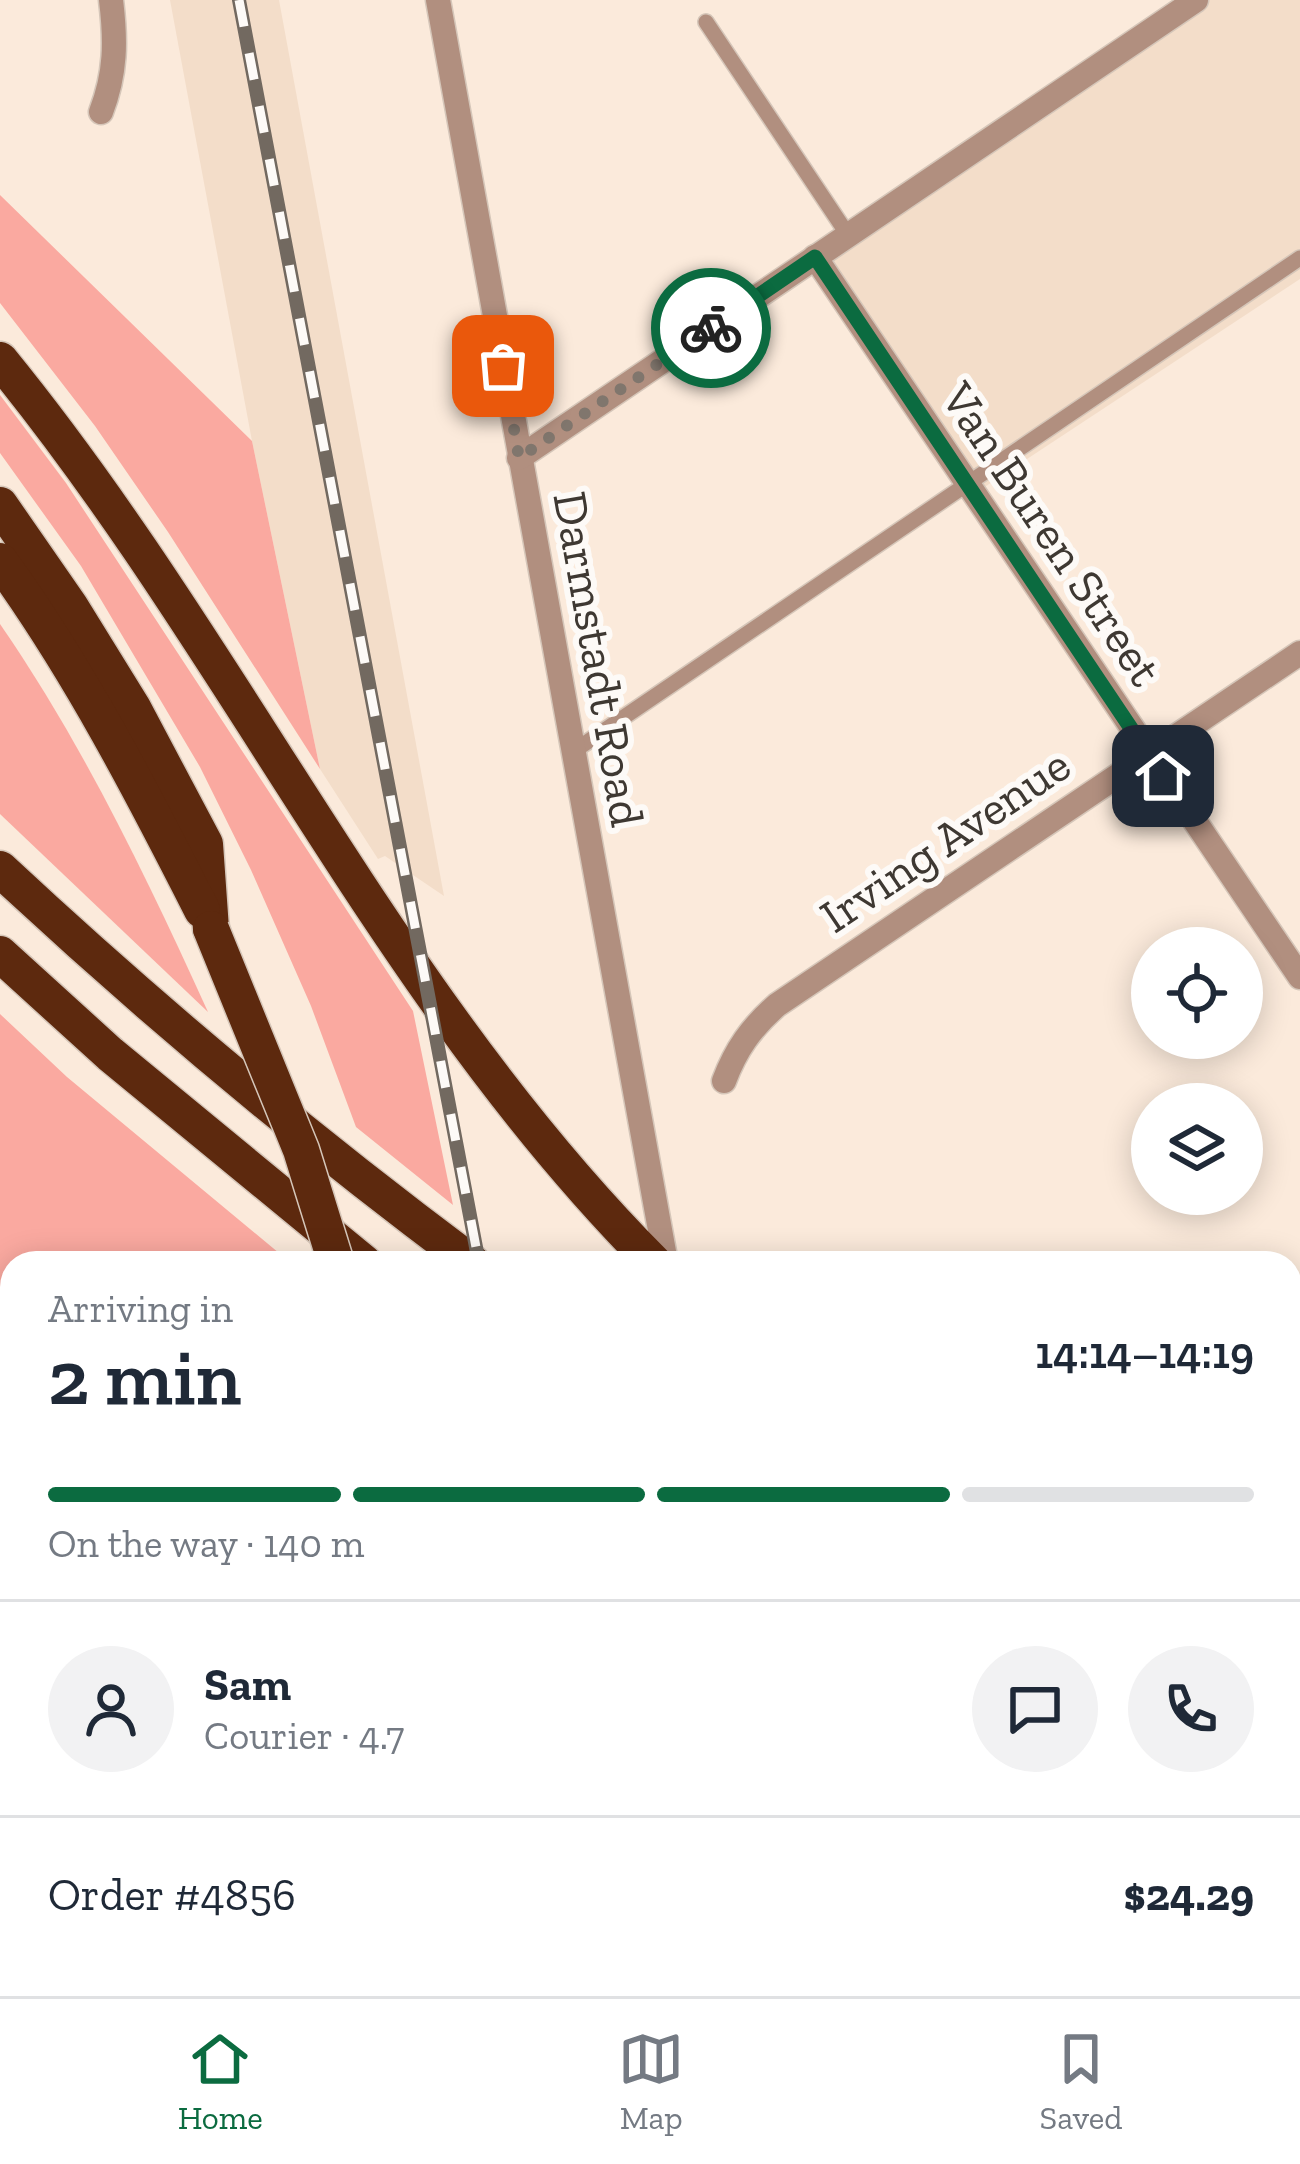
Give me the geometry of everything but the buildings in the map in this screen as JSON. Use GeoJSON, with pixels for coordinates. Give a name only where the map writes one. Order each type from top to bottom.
{"type":"FeatureCollection","features":[{"type":"Feature","properties":{"kind":"highway"},"geometry":{"type":"LineString","coordinates":[[0,360],[95,486],[273,752],[377,918],[485,1070],[642,1251]]}},
{"type":"Feature","properties":{"kind":"highway"},"geometry":{"type":"LineString","coordinates":[[0,505],[133,708],[205,844],[212,929]]}},
{"type":"Feature","properties":{"kind":"highway"},"geometry":{"type":"LineString","coordinates":[[0,561],[43,621],[126,764],[212,929],[293,1129],[332,1251]]}},
{"type":"Feature","properties":{"kind":"highway"},"geometry":{"type":"LineString","coordinates":[[0,868],[165,1018],[457,1251]]}},
{"type":"Feature","properties":{"kind":"highway"},"geometry":{"type":"LineString","coordinates":[[0,954],[127,1069],[349,1251]]}},
{"type":"Feature","properties":{"kind":"street"},"geometry":{"type":"LineString","coordinates":[[101,112],[113,80],[112,0]]}},
{"type":"Feature","properties":{"kind":"street","name":"Darmstadt Road"},"geometry":{"type":"LineString","coordinates":[[437,0],[664,1251]]}},
{"type":"Feature","properties":{"kind":"street"},"geometry":{"type":"LineString","coordinates":[[519,458],[1185,3]]}},
{"type":"Feature","properties":{"kind":"street","name":"Van Buren Street"},"geometry":{"type":"LineString","coordinates":[[815,257],[1300,977]]}},
{"type":"Feature","properties":{"kind":"street","name":"Irving Avenue"},"geometry":{"type":"LineString","coordinates":[[724,1081],[752,1027],[777,1005],[1300,653]]}},
{"type":"Feature","properties":{"kind":"lane"},"geometry":{"type":"LineString","coordinates":[[706,22],[848,236]]}},
{"type":"Feature","properties":{"kind":"lane"},"geometry":{"type":"LineString","coordinates":[[574,751],[1300,258]]}},
{"type":"Feature","properties":{"kind":"shaded area"},"geometry":{"type":"Polygon","coordinates":[[[170,0],[279,0],[444,896],[385,856],[378,859],[320,769],[252,441],[170,0]]]}},
{"type":"Feature","properties":{"kind":"shaded area"},"geometry":{"type":"Polygon","coordinates":[[[1179,0],[1300,0],[1300,279],[980,490],[814,248],[1179,0]]]}},
{"type":"Feature","properties":{"kind":"shaded area"},"geometry":{"type":"Polygon","coordinates":[[[0,195],[252,441],[320,769],[168,532],[95,426],[0,303],[0,195]]]}},
{"type":"Feature","properties":{"kind":"shaded area"},"geometry":{"type":"Polygon","coordinates":[[[0,395],[66,483],[413,1011],[453,1205],[356,1127],[311,1006],[200,767],[81,566],[0,453],[0,395]]]}},
{"type":"Feature","properties":{"kind":"shaded area"},"geometry":{"type":"Polygon","coordinates":[[[0,624],[113,814],[208,1012],[0,814],[0,624]]]}},
{"type":"Feature","properties":{"kind":"shaded area"},"geometry":{"type":"Polygon","coordinates":[[[0,1014],[67,1077],[277,1251],[0,1251],[0,1014]]]}},
{"type":"Feature","properties":{"kind":"railway"},"geometry":{"type":"LineString","coordinates":[[239,0],[477,1251]]}},
{"type":"Feature","properties":{"kind":"way so far"},"geometry":{"type":"LineString","coordinates":[[503,366],[519,458],[711,328]]}},
{"type":"Feature","properties":{"kind":"route"},"geometry":{"type":"LineString","coordinates":[[711,328],[815,257],[1163,776]]}}]}
